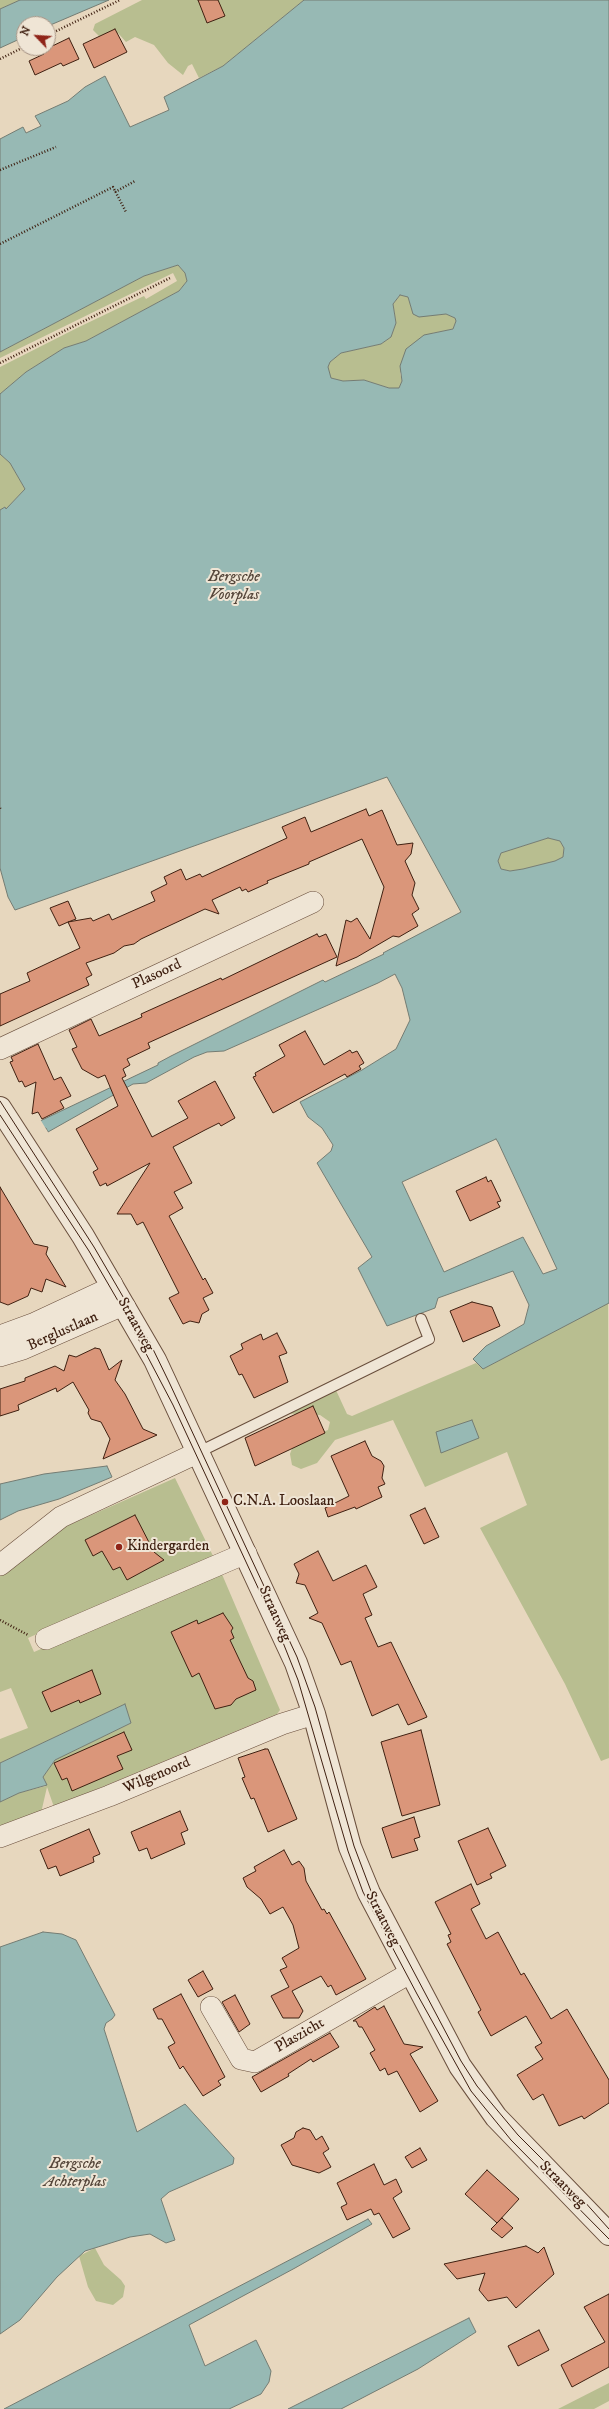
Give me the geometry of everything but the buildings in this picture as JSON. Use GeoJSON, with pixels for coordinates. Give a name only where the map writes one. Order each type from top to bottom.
{"type":"FeatureCollection","features":[{"type":"Feature","properties":{"kind":"street","name":"Plasoord"},"geometry":{"type":"LineString","coordinates":[[0,1049],[313,902]]}},
{"type":"Feature","properties":{"kind":"street","name":"Straatweg"},"geometry":{"type":"LineString","coordinates":[[11,1125],[112,1284],[155,1360],[199,1452],[296,1663],[314,1714],[350,1847],[369,1893],[460,2066],[496,2116],[609,2234]]}},
{"type":"Feature","properties":{"kind":"street","name":"Berglustlaan"},"geometry":{"type":"LineString","coordinates":[[0,1336],[35,1323],[110,1288],[112,1284]]}},
{"type":"Feature","properties":{"kind":"street","name":"Berglustlaan"},"geometry":{"type":"LineString","coordinates":[[0,1356],[23,1349],[121,1306],[125,1307]]}},
{"type":"Feature","properties":{"kind":"street"},"geometry":{"type":"LineString","coordinates":[[0,1565],[62,1517],[199,1452]]}},
{"type":"Feature","properties":{"kind":"street"},"geometry":{"type":"LineString","coordinates":[[46,1639],[246,1553]]}},
{"type":"Feature","properties":{"kind":"street","name":"Wilgenoord"},"geometry":{"type":"LineString","coordinates":[[0,1837],[109,1796],[282,1724],[314,1714]]}},
{"type":"Feature","properties":{"kind":"street","name":"Plaszicht"},"geometry":{"type":"LineString","coordinates":[[211,2007],[241,2058],[254,2062],[410,1973]]}},
{"type":"Feature","properties":{"kind":"lane"},"geometry":{"type":"LineString","coordinates":[[199,1452],[429,1339],[421,1319]]}},
{"type":"Feature","properties":{"kind":"path"},"geometry":{"type":"LineString","coordinates":[[56,31],[120,0]]}},
{"type":"Feature","properties":{"kind":"path"},"geometry":{"type":"LineString","coordinates":[[0,59],[16,51]]}},
{"type":"Feature","properties":{"kind":"path"},"geometry":{"type":"LineString","coordinates":[[0,170],[56,147]]}},
{"type":"Feature","properties":{"kind":"path"},"geometry":{"type":"LineString","coordinates":[[115,192],[136,181]]}},
{"type":"Feature","properties":{"kind":"path"},"geometry":{"type":"LineString","coordinates":[[0,244],[113,187],[126,212]]}},
{"type":"Feature","properties":{"kind":"path"},"geometry":{"type":"LineString","coordinates":[[0,363],[170,278]]}},
{"type":"Feature","properties":{"kind":"path"},"geometry":{"type":"LineString","coordinates":[[0,1620],[32,1636],[46,1639]]}},
{"type":"Feature","properties":{"kind":"green space"},"geometry":{"type":"Polygon","coordinates":[[[0,0],[20,0],[0,9],[0,0]]]}},
{"type":"Feature","properties":{"kind":"green space"},"geometry":{"type":"Polygon","coordinates":[[[142,0],[304,0],[223,66],[199,78],[192,64],[188,66],[183,75],[168,63],[154,45],[135,37],[126,42],[118,33],[105,42],[93,30],[95,24],[142,0]]]}},
{"type":"Feature","properties":{"kind":"green space"},"geometry":{"type":"Polygon","coordinates":[[[178,265],[185,273],[187,281],[179,291],[86,341],[64,348],[26,372],[0,394],[0,367],[144,296],[146,299],[177,281],[173,273],[0,358],[0,352],[144,276],[178,265]]]}},
{"type":"Feature","properties":{"kind":"green space"},"geometry":{"type":"Polygon","coordinates":[[[400,295],[408,297],[413,313],[419,316],[446,314],[455,318],[456,321],[453,329],[433,333],[400,373],[402,381],[399,388],[389,388],[364,380],[343,381],[331,378],[327,367],[330,362],[341,353],[381,344],[391,337],[396,323],[393,304],[400,295]]]}},
{"type":"Feature","properties":{"kind":"green space"},"geometry":{"type":"Polygon","coordinates":[[[0,454],[10,463],[25,489],[6,509],[5,507],[0,510],[0,454]]]}},
{"type":"Feature","properties":{"kind":"green space"},"geometry":{"type":"Polygon","coordinates":[[[548,838],[560,841],[564,848],[563,857],[555,861],[523,869],[510,871],[501,869],[498,861],[501,853],[548,838]]]}},
{"type":"Feature","properties":{"kind":"green space"},"geometry":{"type":"Polygon","coordinates":[[[608,1303],[609,1758],[601,1761],[565,1684],[480,1528],[527,1505],[507,1452],[425,1487],[393,1420],[335,1440],[317,1463],[301,1469],[292,1465],[290,1454],[294,1443],[328,1430],[330,1422],[320,1415],[278,1413],[335,1388],[347,1414],[352,1416],[476,1363],[483,1369],[608,1303]]]}},
{"type":"Feature","properties":{"kind":"green space"},"geometry":{"type":"Polygon","coordinates":[[[175,1478],[213,1556],[28,1638],[34,1652],[221,1572],[280,1710],[277,1714],[54,1807],[47,1787],[41,1813],[0,1830],[0,1802],[19,1793],[46,1786],[43,1777],[55,1760],[131,1723],[125,1704],[0,1763],[0,1739],[28,1728],[11,1688],[0,1692],[0,1574],[60,1529],[175,1478]]]}},
{"type":"Feature","properties":{"kind":"green space"},"geometry":{"type":"Polygon","coordinates":[[[95,2248],[104,2265],[121,2280],[125,2286],[123,2297],[113,2305],[96,2301],[88,2287],[79,2256],[95,2248]]]}},
{"type":"Feature","properties":{"kind":"green space"},"geometry":{"type":"Polygon","coordinates":[[[609,2383],[609,2401],[594,2409],[558,2409],[609,2383]]]}},
{"type":"Feature","properties":{"kind":"water"},"geometry":{"type":"Polygon","coordinates":[[[20,0],[109,0],[56,23],[56,16],[16,16],[16,41],[0,48],[0,9],[20,0]]]}},
{"type":"Feature","properties":{"kind":"water","name":"Bergsche Voorplas"},"geometry":{"type":"Polygon","coordinates":[[[304,0],[609,0],[609,1303],[483,1369],[473,1359],[486,1346],[524,1324],[529,1305],[513,1271],[438,1298],[435,1308],[387,1326],[358,1268],[372,1257],[317,1163],[331,1151],[333,1145],[322,1128],[308,1117],[300,1102],[362,1070],[396,1049],[410,1020],[402,988],[395,974],[378,983],[224,1051],[207,1052],[194,1057],[146,1083],[133,1084],[48,1132],[46,1128],[0,1140],[158,1065],[158,1063],[171,1056],[323,980],[325,982],[384,954],[383,953],[461,912],[387,777],[15,910],[8,897],[0,868],[0,510],[5,507],[6,509],[25,489],[10,463],[0,454],[0,394],[26,372],[64,348],[86,341],[179,291],[187,281],[185,273],[178,265],[144,276],[0,352],[0,139],[23,127],[26,133],[41,126],[35,116],[68,101],[85,87],[105,76],[130,127],[169,110],[164,97],[223,66],[304,0]],[[400,295],[393,304],[396,323],[391,337],[381,344],[341,353],[330,362],[328,367],[331,378],[343,381],[364,380],[389,388],[399,388],[402,381],[400,366],[406,349],[424,335],[453,329],[456,321],[455,318],[446,314],[419,317],[413,314],[408,297],[400,295]],[[548,838],[501,853],[498,861],[501,869],[510,871],[555,861],[563,857],[564,848],[560,841],[548,838]],[[496,1139],[402,1182],[444,1272],[523,1237],[543,1274],[557,1269],[496,1139]]]}},
{"type":"Feature","properties":{"kind":"water"},"geometry":{"type":"Polygon","coordinates":[[[472,1420],[479,1438],[441,1453],[436,1432],[472,1420]]]}},
{"type":"Feature","properties":{"kind":"water"},"geometry":{"type":"Polygon","coordinates":[[[107,1466],[112,1477],[59,1499],[18,1511],[0,1520],[0,1484],[44,1474],[107,1466]]]}},
{"type":"Feature","properties":{"kind":"water"},"geometry":{"type":"Polygon","coordinates":[[[125,1704],[131,1723],[55,1760],[43,1777],[47,1785],[19,1793],[0,1802],[0,1763],[125,1704]]]}},
{"type":"Feature","properties":{"kind":"water","name":"Bergsche Achterplas"},"geometry":{"type":"Polygon","coordinates":[[[43,1932],[62,1934],[76,1940],[115,2015],[106,2023],[104,2029],[137,2132],[185,2104],[234,2158],[233,2164],[169,2192],[161,2199],[175,2240],[166,2243],[150,2234],[130,2237],[85,2251],[57,2277],[20,2320],[0,2334],[0,1947],[43,1932]]]}},
{"type":"Feature","properties":{"kind":"water"},"geometry":{"type":"Polygon","coordinates":[[[368,2219],[372,2224],[295,2268],[189,2325],[205,2366],[256,2340],[271,2371],[269,2382],[261,2394],[229,2409],[4,2409],[368,2219]]]}},
{"type":"Feature","properties":{"kind":"water"},"geometry":{"type":"Polygon","coordinates":[[[469,2318],[476,2332],[418,2369],[341,2409],[288,2409],[469,2318]]]}},
{"type":"Feature","properties":{"kind":"pier"},"geometry":{"type":"Polygon","coordinates":[[[40,1119],[49,1134],[45,1131],[0,1152],[0,1137],[40,1119]]]}},
{"type":"Feature","properties":{"kind":"tram line"},"geometry":{"type":"LineString","coordinates":[[0,1101],[94,1247],[150,1343],[169,1382],[297,1657],[315,1707],[354,1846],[371,1891],[461,2061],[477,2086],[518,2135],[583,2200],[609,2229]]}},
{"type":"Feature","properties":{"kind":"tram line"},"geometry":{"type":"LineString","coordinates":[[0,1115],[89,1251],[121,1306],[173,1405],[280,1635],[298,1680],[348,1851],[363,1892],[417,1994],[471,2091],[511,2140],[609,2239]]}},
{"type":"Feature","properties":{"kind":"place","name":"C.N.A. Looslaan"},"geometry":{"type":"Point","coordinates":[225,1502]}},
{"type":"Feature","properties":{"kind":"place","name":"Kindergarden"},"geometry":{"type":"Point","coordinates":[119,1547]}}]}
